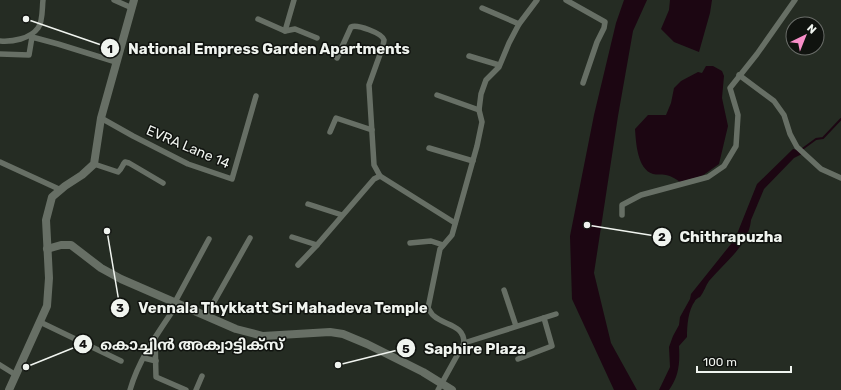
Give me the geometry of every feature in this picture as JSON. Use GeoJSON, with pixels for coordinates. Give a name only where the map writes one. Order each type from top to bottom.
{"type":"FeatureCollection","features":[{"type":"Feature","properties":{"kind":"main road"},"geometry":{"type":"LineString","coordinates":[[9,390],[47,306],[49,278],[46,220],[52,197],[82,175],[94,164],[101,118],[133,4]]}},
{"type":"Feature","properties":{"kind":"main road"},"geometry":{"type":"LineString","coordinates":[[47,249],[61,245],[71,245],[101,268],[121,279],[236,329],[263,336],[330,332],[343,334],[423,372],[440,387],[452,390]]}},
{"type":"Feature","properties":{"kind":"street"},"geometry":{"type":"LineString","coordinates":[[0,40],[7,42],[19,40],[25,38],[38,28],[42,17],[43,0]]}},
{"type":"Feature","properties":{"kind":"street"},"geometry":{"type":"LineString","coordinates":[[114,0],[133,4]]}},
{"type":"Feature","properties":{"kind":"street"},"geometry":{"type":"LineString","coordinates":[[285,32],[294,0]]}},
{"type":"Feature","properties":{"kind":"street"},"geometry":{"type":"LineString","coordinates":[[440,387],[464,343],[464,336],[460,330],[434,316],[428,308],[440,249],[452,235],[473,161],[482,122],[479,110],[481,94],[486,80],[499,65],[519,24],[537,0]]}},
{"type":"Feature","properties":{"kind":"street"},"geometry":{"type":"LineString","coordinates":[[566,0],[605,22],[583,82]]}},
{"type":"Feature","properties":{"kind":"street"},"geometry":{"type":"LineString","coordinates":[[622,215],[622,205],[641,195],[708,177],[724,166],[736,146],[738,115],[730,88],[795,0]]}},
{"type":"Feature","properties":{"kind":"street"},"geometry":{"type":"LineString","coordinates":[[482,8],[519,24]]}},
{"type":"Feature","properties":{"kind":"street"},"geometry":{"type":"LineString","coordinates":[[258,20],[285,32],[295,29],[317,38]]}},
{"type":"Feature","properties":{"kind":"street"},"geometry":{"type":"LineString","coordinates":[[337,58],[351,27],[356,25],[377,33],[384,38],[383,46],[369,85],[374,165],[380,176],[455,223]]}},
{"type":"Feature","properties":{"kind":"street"},"geometry":{"type":"LineString","coordinates":[[0,54],[29,55],[32,37],[116,62]]}},
{"type":"Feature","properties":{"kind":"street"},"geometry":{"type":"LineString","coordinates":[[469,56],[499,65]]}},
{"type":"Feature","properties":{"kind":"street"},"geometry":{"type":"LineString","coordinates":[[739,75],[774,102],[784,115],[790,134],[804,154],[821,169],[841,178]]}},
{"type":"Feature","properties":{"kind":"street"},"geometry":{"type":"LineString","coordinates":[[437,95],[479,110]]}},
{"type":"Feature","properties":{"kind":"street","name":"EVRA Lane 14"},"geometry":{"type":"LineString","coordinates":[[101,118],[188,164],[232,179],[256,96]]}},
{"type":"Feature","properties":{"kind":"street"},"geometry":{"type":"LineString","coordinates":[[330,132],[336,118],[372,130]]}},
{"type":"Feature","properties":{"kind":"street"},"geometry":{"type":"LineString","coordinates":[[430,148],[473,161]]}},
{"type":"Feature","properties":{"kind":"street"},"geometry":{"type":"LineString","coordinates":[[0,162],[61,190]]}},
{"type":"Feature","properties":{"kind":"street"},"geometry":{"type":"LineString","coordinates":[[94,164],[118,172],[121,170],[125,162],[129,163],[163,183]]}},
{"type":"Feature","properties":{"kind":"street"},"geometry":{"type":"LineString","coordinates":[[298,265],[340,220],[342,215],[374,179],[380,176]]}},
{"type":"Feature","properties":{"kind":"street"},"geometry":{"type":"LineString","coordinates":[[308,204],[342,215]]}},
{"type":"Feature","properties":{"kind":"street"},"geometry":{"type":"LineString","coordinates":[[292,237],[317,246]]}},
{"type":"Feature","properties":{"kind":"street"},"geometry":{"type":"LineString","coordinates":[[206,316],[250,238]]}},
{"type":"Feature","properties":{"kind":"street"},"geometry":{"type":"LineString","coordinates":[[130,390],[136,373],[176,303],[209,239]]}},
{"type":"Feature","properties":{"kind":"street"},"geometry":{"type":"LineString","coordinates":[[410,243],[431,241],[444,245]]}},
{"type":"Feature","properties":{"kind":"street"},"geometry":{"type":"LineString","coordinates":[[504,290],[516,326]]}},
{"type":"Feature","properties":{"kind":"street"},"geometry":{"type":"LineString","coordinates":[[464,343],[556,314]]}},
{"type":"Feature","properties":{"kind":"street"},"geometry":{"type":"LineString","coordinates":[[518,358],[552,346],[544,318]]}},
{"type":"Feature","properties":{"kind":"street"},"geometry":{"type":"LineString","coordinates":[[40,322],[121,361]]}},
{"type":"Feature","properties":{"kind":"street"},"geometry":{"type":"LineString","coordinates":[[155,338],[156,377],[184,390]]}},
{"type":"Feature","properties":{"kind":"street"},"geometry":{"type":"LineString","coordinates":[[144,358],[156,361]]}},
{"type":"Feature","properties":{"kind":"street"},"geometry":{"type":"LineString","coordinates":[[0,365],[16,375]]}},
{"type":"Feature","properties":{"kind":"street"},"geometry":{"type":"LineString","coordinates":[[196,390],[202,376]]}},
{"type":"Feature","properties":{"kind":"shaded area"},"geometry":{"type":"Polygon","coordinates":[[[624,0],[647,0],[633,31],[618,116],[594,273],[611,343],[637,390],[614,390],[572,299],[570,236],[594,115],[616,23],[624,0]]]}},
{"type":"Feature","properties":{"kind":"shaded area"},"geometry":{"type":"Polygon","coordinates":[[[670,0],[712,0],[710,13],[699,52],[674,42],[661,29],[669,10],[670,0]]]}},
{"type":"Feature","properties":{"kind":"shaded area"},"geometry":{"type":"Polygon","coordinates":[[[706,66],[713,66],[722,71],[724,76],[722,98],[728,126],[719,164],[702,176],[680,182],[668,175],[653,174],[644,167],[638,154],[635,129],[648,115],[666,115],[671,103],[674,88],[681,81],[698,72],[702,73],[706,66]]]}},
{"type":"Feature","properties":{"kind":"shaded area"},"geometry":{"type":"Polygon","coordinates":[[[793,149],[798,150],[802,154],[794,158],[764,189],[751,220],[746,237],[735,253],[709,281],[700,297],[693,305],[688,318],[687,337],[679,346],[679,364],[675,380],[669,390],[659,390],[670,367],[669,347],[679,325],[680,317],[690,299],[691,294],[735,239],[757,184],[793,149]]]}},
{"type":"Feature","properties":{"kind":"waterway"},"geometry":{"type":"LineString","coordinates":[[801,150],[816,139],[823,138],[841,119]]}},
{"type":"Feature","properties":{"kind":"place","name":"National Empress Garden Apartments"},"geometry":{"type":"Point","coordinates":[26,19]}},
{"type":"Feature","properties":{"kind":"place","name":"Chithrapuzha"},"geometry":{"type":"Point","coordinates":[587,225]}},
{"type":"Feature","properties":{"kind":"place","name":"Vennala Thykkatt Sri Mahadeva Temple"},"geometry":{"type":"Point","coordinates":[107,231]}},
{"type":"Feature","properties":{"kind":"place","name":"Saphire Plaza"},"geometry":{"type":"Point","coordinates":[338,365]}},
{"type":"Feature","properties":{"kind":"place","name":"കൊച്ചിൻ അക്വാട്ടിക്സ്"},"geometry":{"type":"Point","coordinates":[26,367]}}]}
